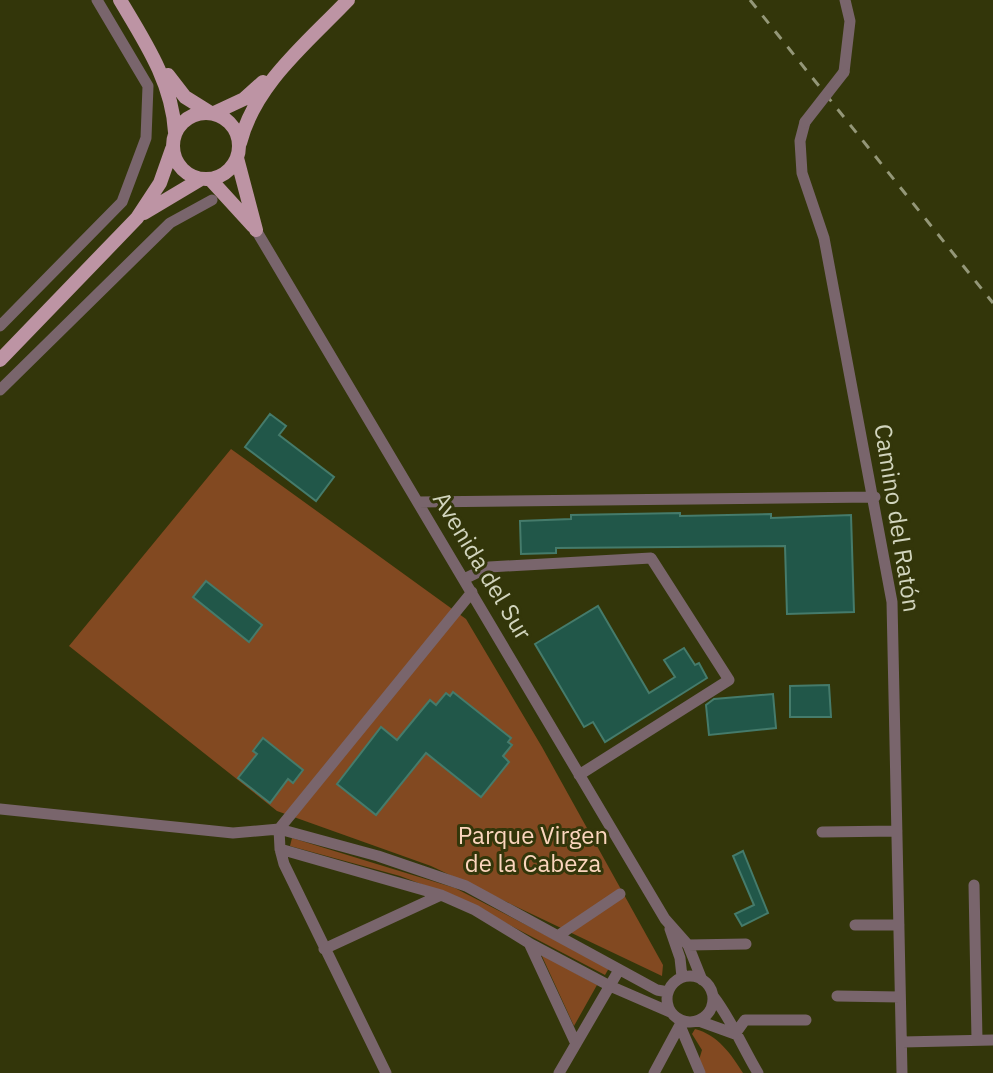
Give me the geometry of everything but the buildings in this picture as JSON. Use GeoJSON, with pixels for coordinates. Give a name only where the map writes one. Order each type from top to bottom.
{"type":"FeatureCollection","features":[{"type":"Feature","properties":{"kind":"main road"},"geometry":{"type":"LineString","coordinates":[[120,0],[159,66],[185,97],[232,124],[238,151]]}},
{"type":"Feature","properties":{"kind":"main road"},"geometry":{"type":"LineString","coordinates":[[175,132],[189,117],[211,113],[244,99],[276,74],[348,0]]}},
{"type":"Feature","properties":{"kind":"main road"},"geometry":{"type":"LineString","coordinates":[[0,360],[137,218],[160,183],[175,132],[173,108],[159,66]]}},
{"type":"Feature","properties":{"kind":"main road"},"geometry":{"type":"LineString","coordinates":[[137,218],[206,179],[226,172],[238,151],[248,116],[276,74]]}},
{"type":"Feature","properties":{"kind":"main road"},"geometry":{"type":"LineString","coordinates":[[172,149],[182,169],[191,176],[206,179]]}},
{"type":"Feature","properties":{"kind":"main road","name":"Avenida del Sur"},"geometry":{"type":"LineString","coordinates":[[238,151],[256,230]]}},
{"type":"Feature","properties":{"kind":"main road","name":"Avenida del Sur"},"geometry":{"type":"LineString","coordinates":[[206,179],[256,230]]}},
{"type":"Feature","properties":{"kind":"street"},"geometry":{"type":"LineString","coordinates":[[0,326],[122,202],[146,138],[148,86],[97,0]]}},
{"type":"Feature","properties":{"kind":"street","name":"Camino del Ratón"},"geometry":{"type":"LineString","coordinates":[[845,0],[850,21],[844,72],[805,122],[800,141],[802,173],[824,238],[875,497],[892,602],[902,1073]]}},
{"type":"Feature","properties":{"kind":"street"},"geometry":{"type":"LineString","coordinates":[[0,390],[170,223],[212,200]]}},
{"type":"Feature","properties":{"kind":"street","name":"Avenida del Sur"},"geometry":{"type":"LineString","coordinates":[[256,230],[669,925],[680,958],[682,977]]}},
{"type":"Feature","properties":{"kind":"street"},"geometry":{"type":"LineString","coordinates":[[418,502],[875,497]]}},
{"type":"Feature","properties":{"kind":"street"},"geometry":{"type":"LineString","coordinates":[[464,579],[489,567],[651,558],[729,680],[579,775]]}},
{"type":"Feature","properties":{"kind":"street"},"geometry":{"type":"LineString","coordinates":[[386,1073],[284,864],[279,829],[472,592]]}},
{"type":"Feature","properties":{"kind":"street"},"geometry":{"type":"LineString","coordinates":[[0,809],[233,833],[279,829],[378,856],[466,886],[657,990],[668,992]]}},
{"type":"Feature","properties":{"kind":"street"},"geometry":{"type":"LineString","coordinates":[[822,832],[897,831]]}},
{"type":"Feature","properties":{"kind":"street"},"geometry":{"type":"LineString","coordinates":[[280,849],[441,895],[475,910],[610,986],[670,1012]]}},
{"type":"Feature","properties":{"kind":"street"},"geometry":{"type":"LineString","coordinates":[[974,885],[977,1040]]}},
{"type":"Feature","properties":{"kind":"street"},"geometry":{"type":"LineString","coordinates":[[559,935],[620,894]]}},
{"type":"Feature","properties":{"kind":"street"},"geometry":{"type":"LineString","coordinates":[[324,949],[441,895]]}},
{"type":"Feature","properties":{"kind":"street","name":"Avenida del Sur"},"geometry":{"type":"LineString","coordinates":[[669,925],[688,945],[702,980]]}},
{"type":"Feature","properties":{"kind":"street"},"geometry":{"type":"LineString","coordinates":[[855,925],[899,925]]}},
{"type":"Feature","properties":{"kind":"street"},"geometry":{"type":"LineString","coordinates":[[529,943],[576,1044]]}},
{"type":"Feature","properties":{"kind":"street"},"geometry":{"type":"LineString","coordinates":[[688,945],[746,944]]}},
{"type":"Feature","properties":{"kind":"street"},"geometry":{"type":"LineString","coordinates":[[559,1073],[619,970]]}},
{"type":"Feature","properties":{"kind":"street"},"geometry":{"type":"LineString","coordinates":[[700,1073],[681,1025],[667,1006],[668,992],[682,977],[702,980],[711,990],[758,1073]]}},
{"type":"Feature","properties":{"kind":"street"},"geometry":{"type":"LineString","coordinates":[[654,1073],[681,1025],[699,1021],[710,1011],[713,996]]}},
{"type":"Feature","properties":{"kind":"street"},"geometry":{"type":"LineString","coordinates":[[837,996],[900,997]]}},
{"type":"Feature","properties":{"kind":"street"},"geometry":{"type":"LineString","coordinates":[[735,1034],[745,1020],[806,1020]]}},
{"type":"Feature","properties":{"kind":"street"},"geometry":{"type":"LineString","coordinates":[[699,1021],[735,1034]]}},
{"type":"Feature","properties":{"kind":"street"},"geometry":{"type":"LineString","coordinates":[[902,1042],[993,1040]]}},
{"type":"Feature","properties":{"kind":"green space","name":"Parque Virgen de la Cabeza"},"geometry":{"type":"Polygon","coordinates":[[[231,449],[466,619],[542,747],[663,965],[662,976],[431,866],[277,811],[69,646],[231,449]]]}},
{"type":"Feature","properties":{"kind":"green space"},"geometry":{"type":"Polygon","coordinates":[[[292,838],[455,888],[609,968],[605,975],[458,898],[400,876],[290,846],[292,838]]]}},
{"type":"Feature","properties":{"kind":"green space"},"geometry":{"type":"Polygon","coordinates":[[[541,954],[597,985],[574,1026],[541,954]]]}},
{"type":"Feature","properties":{"kind":"green space"},"geometry":{"type":"Polygon","coordinates":[[[695,1029],[729,1052],[743,1073],[701,1073],[699,1060],[702,1050],[692,1034],[695,1029]]]}},
{"type":"Feature","properties":{"kind":"railway"},"geometry":{"type":"LineString","coordinates":[[750,0],[993,303]]}}]}
